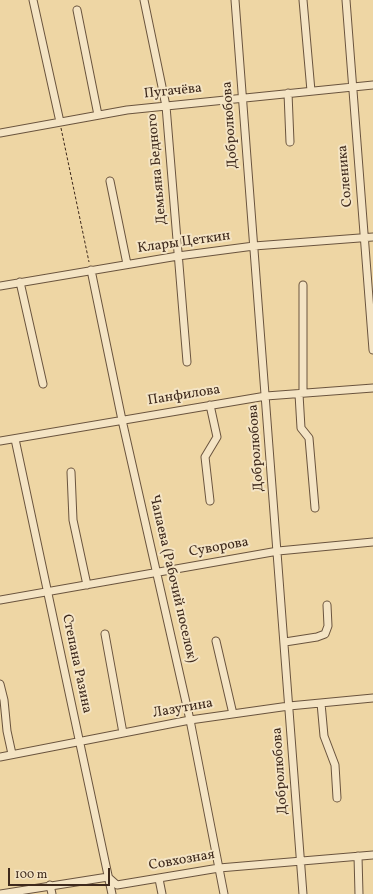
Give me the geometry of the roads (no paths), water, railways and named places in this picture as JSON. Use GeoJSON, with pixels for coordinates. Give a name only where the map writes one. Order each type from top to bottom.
{"type":"FeatureCollection","features":[{"type":"Feature","properties":{"kind":"street"},"geometry":{"type":"LineString","coordinates":[[33,0],[60,122]]}},
{"type":"Feature","properties":{"kind":"street","name":"Демьяна Бедного"},"geometry":{"type":"LineString","coordinates":[[144,0],[166,106],[187,362]]}},
{"type":"Feature","properties":{"kind":"street","name":"Добролюбова"},"geometry":{"type":"LineString","coordinates":[[235,0],[304,894]]}},
{"type":"Feature","properties":{"kind":"street"},"geometry":{"type":"LineString","coordinates":[[303,0],[311,91]]}},
{"type":"Feature","properties":{"kind":"street","name":"Соленика"},"geometry":{"type":"LineString","coordinates":[[346,0],[373,350]]}},
{"type":"Feature","properties":{"kind":"street"},"geometry":{"type":"LineString","coordinates":[[77,10],[98,115]]}},
{"type":"Feature","properties":{"kind":"street","name":"Пугачёва"},"geometry":{"type":"LineString","coordinates":[[0,133],[98,115],[166,106],[373,85]]}},
{"type":"Feature","properties":{"kind":"street"},"geometry":{"type":"LineString","coordinates":[[288,93],[290,142]]}},
{"type":"Feature","properties":{"kind":"street"},"geometry":{"type":"LineString","coordinates":[[110,181],[127,264]]}},
{"type":"Feature","properties":{"kind":"street","name":"Клары Цеткин"},"geometry":{"type":"LineString","coordinates":[[0,286],[127,264],[254,246],[373,237]]}},
{"type":"Feature","properties":{"kind":"street","name":"Чапаева (Рабочий поселок)"},"geometry":{"type":"LineString","coordinates":[[91,270],[122,420],[190,720],[224,894]]}},
{"type":"Feature","properties":{"kind":"street"},"geometry":{"type":"LineString","coordinates":[[20,282],[43,384]]}},
{"type":"Feature","properties":{"kind":"street"},"geometry":{"type":"LineString","coordinates":[[303,285],[301,428],[309,438],[314,508]]}},
{"type":"Feature","properties":{"kind":"street","name":"Панфилова"},"geometry":{"type":"LineString","coordinates":[[0,441],[266,396],[373,388]]}},
{"type":"Feature","properties":{"kind":"street"},"geometry":{"type":"LineString","coordinates":[[210,405],[217,437],[209,446],[205,457],[210,501]]}},
{"type":"Feature","properties":{"kind":"street","name":"Степана Разина"},"geometry":{"type":"LineString","coordinates":[[15,439],[112,894]]}},
{"type":"Feature","properties":{"kind":"street"},"geometry":{"type":"LineString","coordinates":[[71,472],[73,520],[87,585]]}},
{"type":"Feature","properties":{"kind":"street","name":"Суворова"},"geometry":{"type":"LineString","coordinates":[[0,600],[278,551],[373,542]]}},
{"type":"Feature","properties":{"kind":"street"},"geometry":{"type":"LineString","coordinates":[[285,642],[317,637],[325,634],[328,626],[327,605]]}},
{"type":"Feature","properties":{"kind":"street"},"geometry":{"type":"LineString","coordinates":[[105,634],[124,733]]}},
{"type":"Feature","properties":{"kind":"street"},"geometry":{"type":"LineString","coordinates":[[216,641],[233,714]]}},
{"type":"Feature","properties":{"kind":"street"},"geometry":{"type":"LineString","coordinates":[[0,684],[4,700],[7,731],[12,754]]}},
{"type":"Feature","properties":{"kind":"street","name":"Лазутина"},"geometry":{"type":"LineString","coordinates":[[0,757],[190,720],[289,706],[373,698]]}},
{"type":"Feature","properties":{"kind":"street"},"geometry":{"type":"LineString","coordinates":[[321,703],[324,736],[335,765],[337,798]]}},
{"type":"Feature","properties":{"kind":"street","name":"Совхозная"},"geometry":{"type":"LineString","coordinates":[[108,876],[117,885],[219,868],[373,855]]}},
{"type":"Feature","properties":{"kind":"street"},"geometry":{"type":"LineString","coordinates":[[358,856],[359,894]]}},
{"type":"Feature","properties":{"kind":"street"},"geometry":{"type":"LineString","coordinates":[[0,894],[108,876]]}},
{"type":"Feature","properties":{"kind":"street"},"geometry":{"type":"LineString","coordinates":[[159,879],[162,894]]}},
{"type":"Feature","properties":{"kind":"street"},"geometry":{"type":"LineString","coordinates":[[50,885],[52,894]]}}]}
